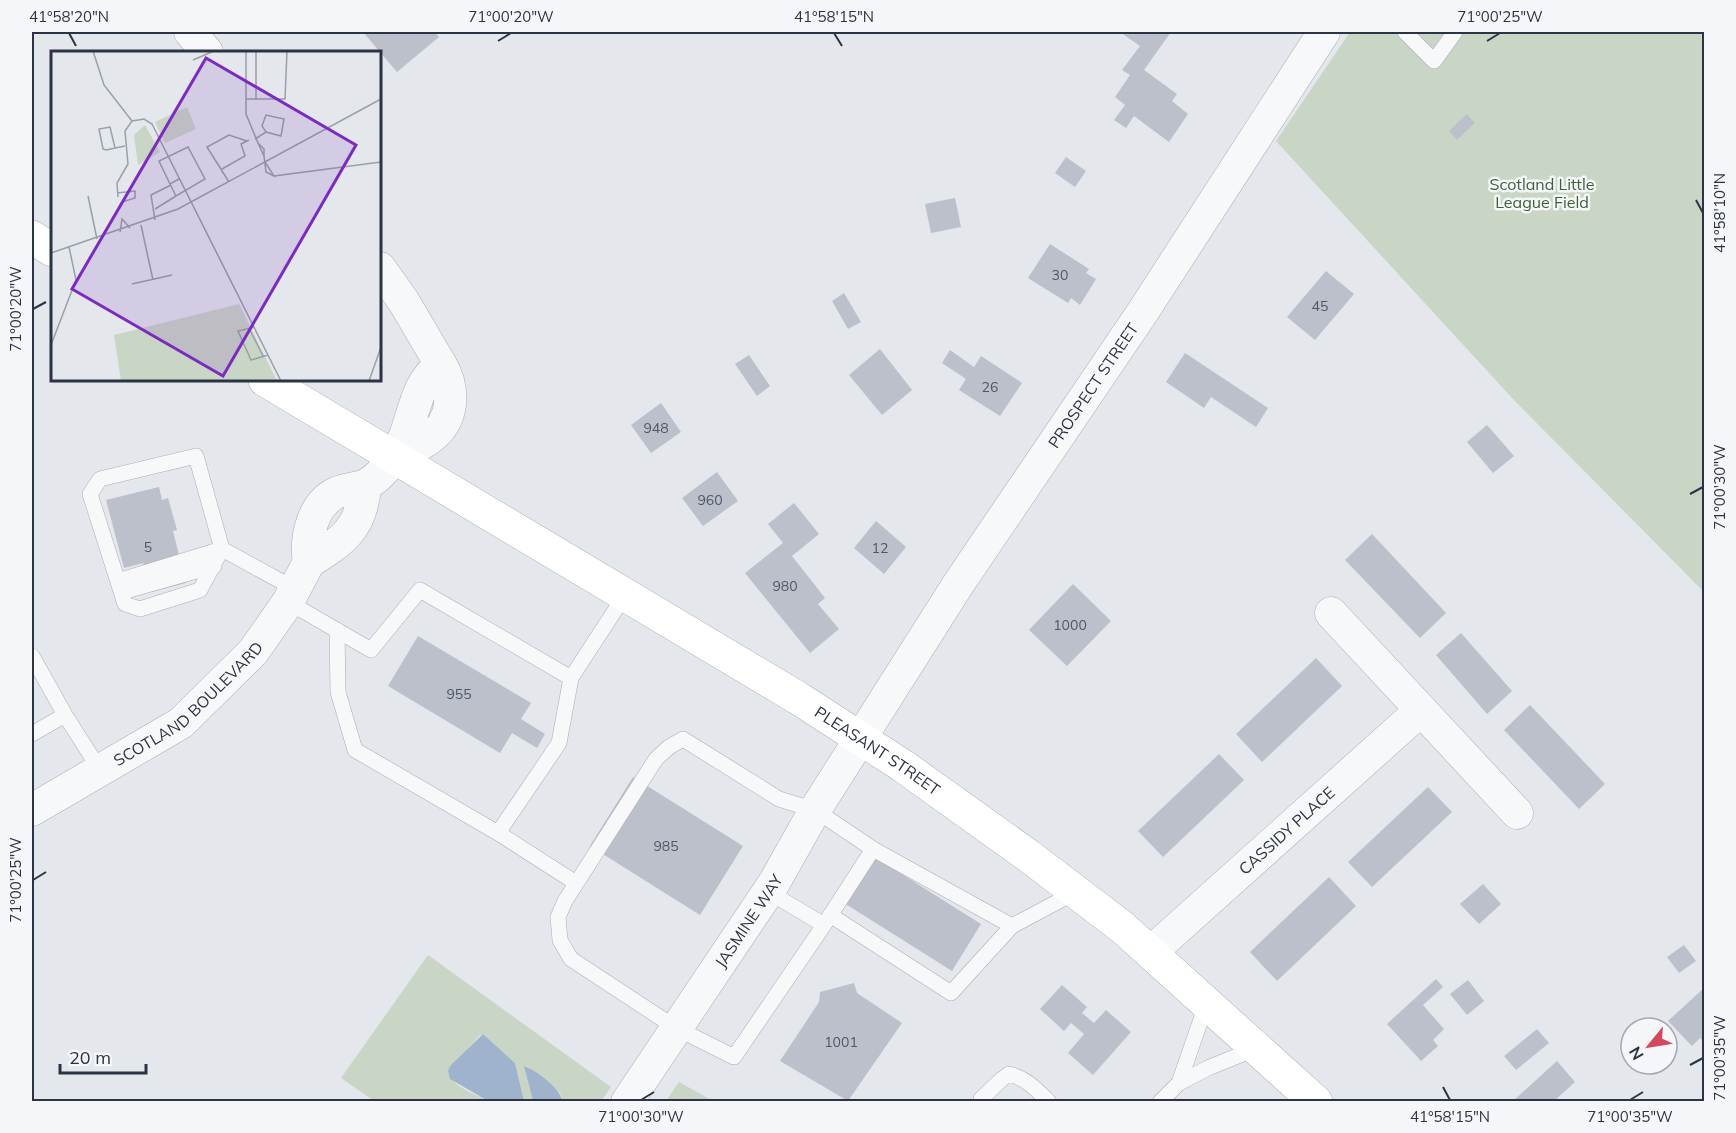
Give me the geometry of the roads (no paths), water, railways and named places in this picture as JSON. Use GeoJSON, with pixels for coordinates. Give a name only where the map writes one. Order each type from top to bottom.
{"type":"FeatureCollection","features":[{"type":"Feature","properties":{"kind":"main road"},"geometry":{"type":"LineString","coordinates":[[32,237],[51,249]]}},
{"type":"Feature","properties":{"kind":"main road"},"geometry":{"type":"LineString","coordinates":[[267,381],[394,458]]}},
{"type":"Feature","properties":{"kind":"main road","name":"PLEASANT STREET"},"geometry":{"type":"LineString","coordinates":[[394,458],[625,594],[862,738],[943,794],[1077,891],[1207,1002],[1316,1101]]}},
{"type":"Feature","properties":{"kind":"street"},"geometry":{"type":"LineString","coordinates":[[190,32],[206,51]]}},
{"type":"Feature","properties":{"kind":"street","name":"PROSPECT STREET"},"geometry":{"type":"LineString","coordinates":[[862,738],[959,583],[1142,314],[1324,32]]}},
{"type":"Feature","properties":{"kind":"street"},"geometry":{"type":"LineString","coordinates":[[381,269],[404,302],[441,365],[448,378],[451,398],[446,421],[437,432],[394,458]]}},
{"type":"Feature","properties":{"kind":"street","name":"SCOTLAND BOULEVARD"},"geometry":{"type":"LineString","coordinates":[[32,810],[181,723],[253,652],[291,596],[309,562],[308,537],[314,519],[323,505],[335,493],[365,486],[394,458]]}},
{"type":"Feature","properties":{"kind":"street"},"geometry":{"type":"LineString","coordinates":[[1331,613],[1517,813]]}},
{"type":"Feature","properties":{"kind":"street","name":"CASSIDY PLACE"},"geometry":{"type":"LineString","coordinates":[[1150,952],[1421,710]]}},
{"type":"Feature","properties":{"kind":"street","name":"JASMINE WAY"},"geometry":{"type":"LineString","coordinates":[[627,1101],[769,892],[815,810],[862,738]]}},
{"type":"Feature","properties":{"kind":"lane"},"geometry":{"type":"LineString","coordinates":[[1406,32],[1434,61],[1455,32]]}},
{"type":"Feature","properties":{"kind":"lane"},"geometry":{"type":"LineString","coordinates":[[222,549],[200,590],[140,609],[125,604],[90,494],[100,478],[196,456],[222,549],[337,630],[371,650],[420,591],[571,678]]}},
{"type":"Feature","properties":{"kind":"lane"},"geometry":{"type":"LineString","coordinates":[[120,586],[222,549]]}},
{"type":"Feature","properties":{"kind":"lane"},"geometry":{"type":"LineString","coordinates":[[120,586],[214,566]]}},
{"type":"Feature","properties":{"kind":"lane"},"geometry":{"type":"LineString","coordinates":[[498,833],[559,743],[571,678],[625,594]]}},
{"type":"Feature","properties":{"kind":"lane"},"geometry":{"type":"LineString","coordinates":[[337,630],[338,692],[355,750],[498,833],[576,883]]}},
{"type":"Feature","properties":{"kind":"lane"},"geometry":{"type":"LineString","coordinates":[[32,656],[65,715],[100,770]]}},
{"type":"Feature","properties":{"kind":"lane"},"geometry":{"type":"LineString","coordinates":[[32,734],[65,715]]}},
{"type":"Feature","properties":{"kind":"lane"},"geometry":{"type":"LineString","coordinates":[[873,849],[734,1057],[676,1028],[571,958],[560,940],[558,917],[576,883],[656,759],[669,747],[683,739],[779,799],[815,810],[873,849],[1012,926]]}},
{"type":"Feature","properties":{"kind":"lane"},"geometry":{"type":"LineString","coordinates":[[769,892],[827,920],[951,993],[1012,926],[1077,891]]}},
{"type":"Feature","properties":{"kind":"lane"},"geometry":{"type":"LineString","coordinates":[[1179,1083],[1207,1002]]}},
{"type":"Feature","properties":{"kind":"lane"},"geometry":{"type":"LineString","coordinates":[[1160,1101],[1179,1083],[1208,1068],[1257,1048]]}},
{"type":"Feature","properties":{"kind":"lane"},"geometry":{"type":"LineString","coordinates":[[981,1101],[988,1092],[1010,1074],[1019,1076],[1028,1082],[1049,1101]]}},
{"type":"Feature","properties":{"kind":"water"},"geometry":{"type":"Polygon","coordinates":[[[483,1034],[515,1063],[524,1101],[488,1101],[450,1079],[448,1071],[450,1066],[483,1034]]]}},
{"type":"Feature","properties":{"kind":"water"},"geometry":{"type":"Polygon","coordinates":[[[524,1066],[546,1080],[556,1089],[562,1099],[560,1101],[533,1101],[524,1066]]]}},
{"type":"Feature","properties":{"kind":"park label","name":"Scotland Little League Field"},"geometry":{"type":"Point","coordinates":[1542,193]}}]}
